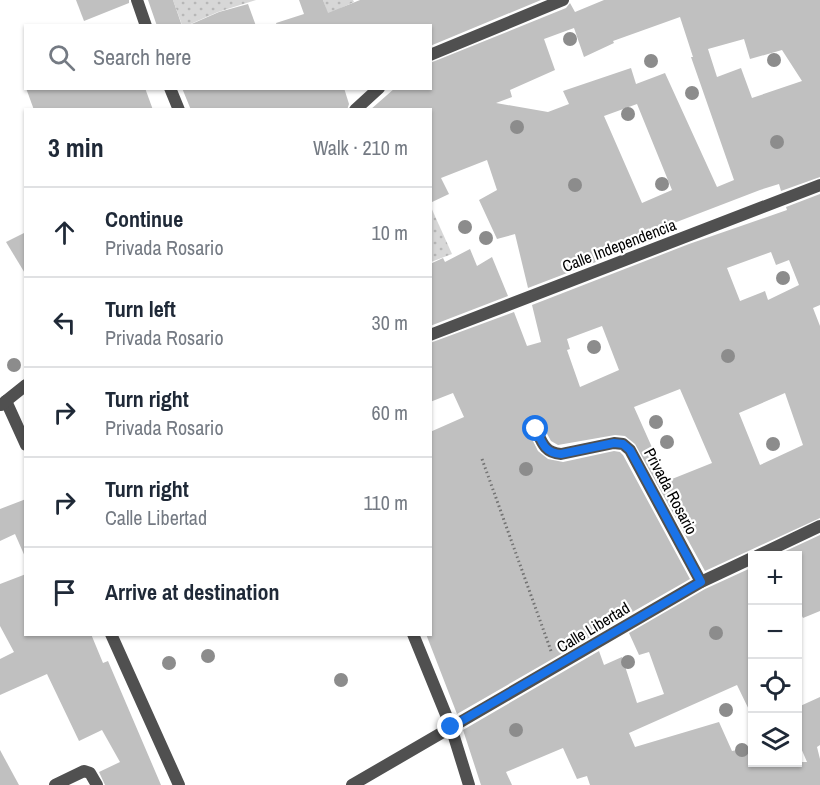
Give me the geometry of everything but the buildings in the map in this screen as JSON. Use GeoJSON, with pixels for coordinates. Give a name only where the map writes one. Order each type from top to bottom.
{"type":"FeatureCollection","features":[{"type":"Feature","properties":{"kind":"street"},"geometry":{"type":"LineString","coordinates":[[137,0],[145,24]]}},
{"type":"Feature","properties":{"kind":"street"},"geometry":{"type":"LineString","coordinates":[[432,54],[563,0]]}},
{"type":"Feature","properties":{"kind":"street"},"geometry":{"type":"LineString","coordinates":[[171,90],[177,108]]}},
{"type":"Feature","properties":{"kind":"street"},"geometry":{"type":"LineString","coordinates":[[357,108],[377,90]]}},
{"type":"Feature","properties":{"kind":"street","name":"Calle Independencia"},"geometry":{"type":"LineString","coordinates":[[432,334],[820,185]]}},
{"type":"Feature","properties":{"kind":"street"},"geometry":{"type":"LineString","coordinates":[[24,387],[3,403],[24,441]]}},
{"type":"Feature","properties":{"kind":"street","name":"Privada Rosario"},"geometry":{"type":"LineString","coordinates":[[536,429],[545,449],[553,453],[561,454],[614,443],[623,444],[630,450],[701,582]]}},
{"type":"Feature","properties":{"kind":"street"},"geometry":{"type":"LineString","coordinates":[[766,551],[820,526]]}},
{"type":"Feature","properties":{"kind":"street","name":"Calle Libertad"},"geometry":{"type":"LineString","coordinates":[[352,785],[701,582],[748,560]]}},
{"type":"Feature","properties":{"kind":"street"},"geometry":{"type":"LineString","coordinates":[[112,636],[179,785]]}},
{"type":"Feature","properties":{"kind":"street"},"geometry":{"type":"LineString","coordinates":[[414,636],[451,727],[470,785]]}},
{"type":"Feature","properties":{"kind":"street"},"geometry":{"type":"LineString","coordinates":[[56,785],[84,771],[90,773],[96,783]]}},
{"type":"Feature","properties":{"kind":"path"},"geometry":{"type":"LineString","coordinates":[[482,459],[540,623],[558,667]]}},
{"type":"Feature","properties":{"kind":"shaded area"},"geometry":{"type":"Polygon","coordinates":[[[173,0],[256,0],[218,12],[191,24],[182,24],[173,0]]]}},
{"type":"Feature","properties":{"kind":"shaded area"},"geometry":{"type":"Polygon","coordinates":[[[323,0],[353,0],[354,2],[341,8],[344,16],[317,18],[326,9],[323,0]]]}},
{"type":"Feature","properties":{"kind":"shaded area"},"geometry":{"type":"Polygon","coordinates":[[[432,209],[452,254],[432,262],[432,209]]]}},
{"type":"Feature","properties":{"kind":"route"},"geometry":{"type":"LineString","coordinates":[[451,727],[701,582],[630,450],[623,444],[614,443],[561,454],[553,453],[545,449],[536,429]]}}]}
